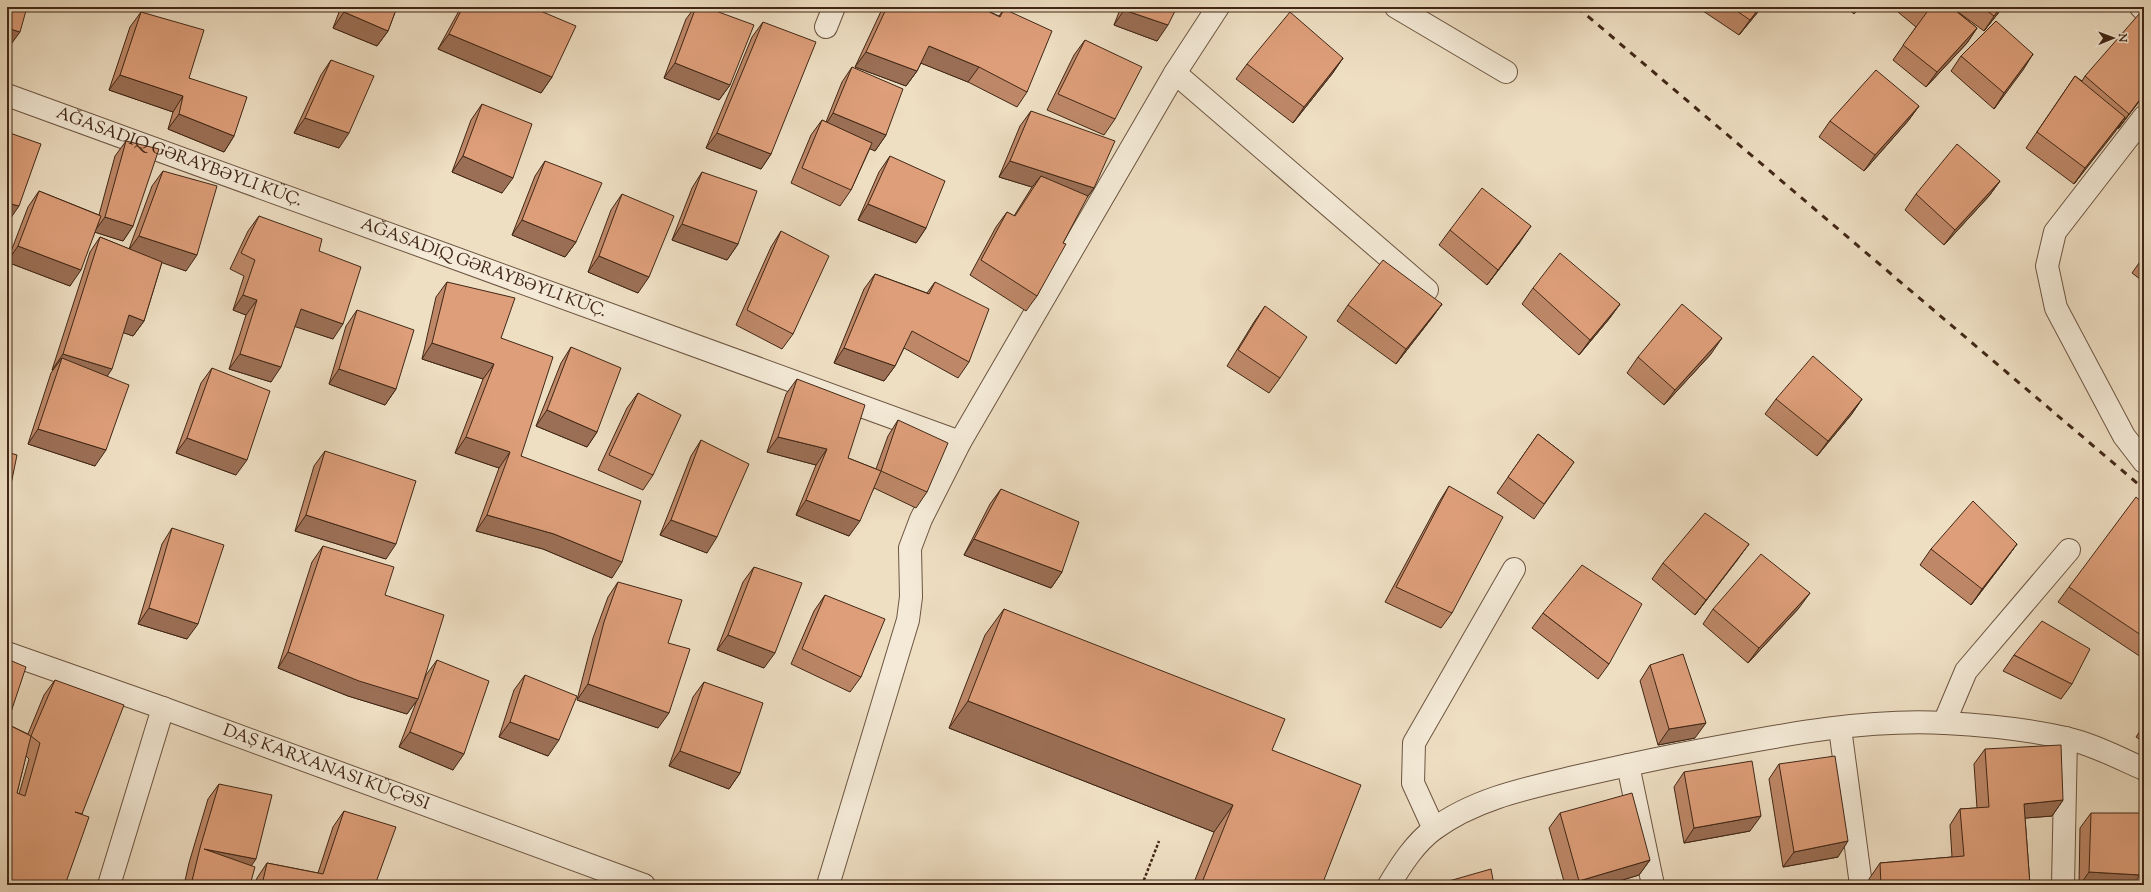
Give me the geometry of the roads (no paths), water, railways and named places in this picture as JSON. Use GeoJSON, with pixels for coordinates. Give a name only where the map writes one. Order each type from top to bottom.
{"type":"FeatureCollection","features":[{"type":"Feature","properties":{"kind":"street"},"geometry":{"type":"LineString","coordinates":[[828,885],[908,620],[911,597],[910,548],[921,519],[960,442],[1175,73],[1218,7]]}},
{"type":"Feature","properties":{"kind":"street"},"geometry":{"type":"LineString","coordinates":[[1396,7],[1506,72]]}},
{"type":"Feature","properties":{"kind":"street"},"geometry":{"type":"LineString","coordinates":[[2141,7],[2144,10]]}},
{"type":"Feature","properties":{"kind":"street"},"geometry":{"type":"LineString","coordinates":[[1175,73],[1427,290]]}},
{"type":"Feature","properties":{"kind":"street"},"geometry":{"type":"LineString","coordinates":[[7,95],[960,442]]}},
{"type":"Feature","properties":{"kind":"street"},"geometry":{"type":"LineString","coordinates":[[2144,117],[2056,232],[2048,266],[2056,308],[2124,436],[2144,462]]}},
{"type":"Feature","properties":{"kind":"street"},"geometry":{"type":"LineString","coordinates":[[1944,723],[1966,671],[2069,550]]}},
{"type":"Feature","properties":{"kind":"street"},"geometry":{"type":"LineString","coordinates":[[1434,829],[1413,783],[1414,743],[1514,568]]}},
{"type":"Feature","properties":{"kind":"street"},"geometry":{"type":"LineString","coordinates":[[7,653],[163,708],[595,876],[644,885]]}},
{"type":"Feature","properties":{"kind":"street"},"geometry":{"type":"LineString","coordinates":[[109,885],[163,708]]}},
{"type":"Feature","properties":{"kind":"street"},"geometry":{"type":"LineString","coordinates":[[1389,885],[1412,851],[1434,829],[1476,806],[1520,790],[1628,765],[1737,744],[1840,728],[1887,724],[1944,723],[2022,730],[2066,738],[2144,769]]}},
{"type":"Feature","properties":{"kind":"street"},"geometry":{"type":"LineString","coordinates":[[1840,728],[1861,885]]}},
{"type":"Feature","properties":{"kind":"street"},"geometry":{"type":"LineString","coordinates":[[2063,885],[2066,738]]}},
{"type":"Feature","properties":{"kind":"street"},"geometry":{"type":"LineString","coordinates":[[1628,765],[1653,885]]}},
{"type":"Feature","properties":{"kind":"railway"},"geometry":{"type":"LineString","coordinates":[[1577,7],[2144,489]]}}]}
